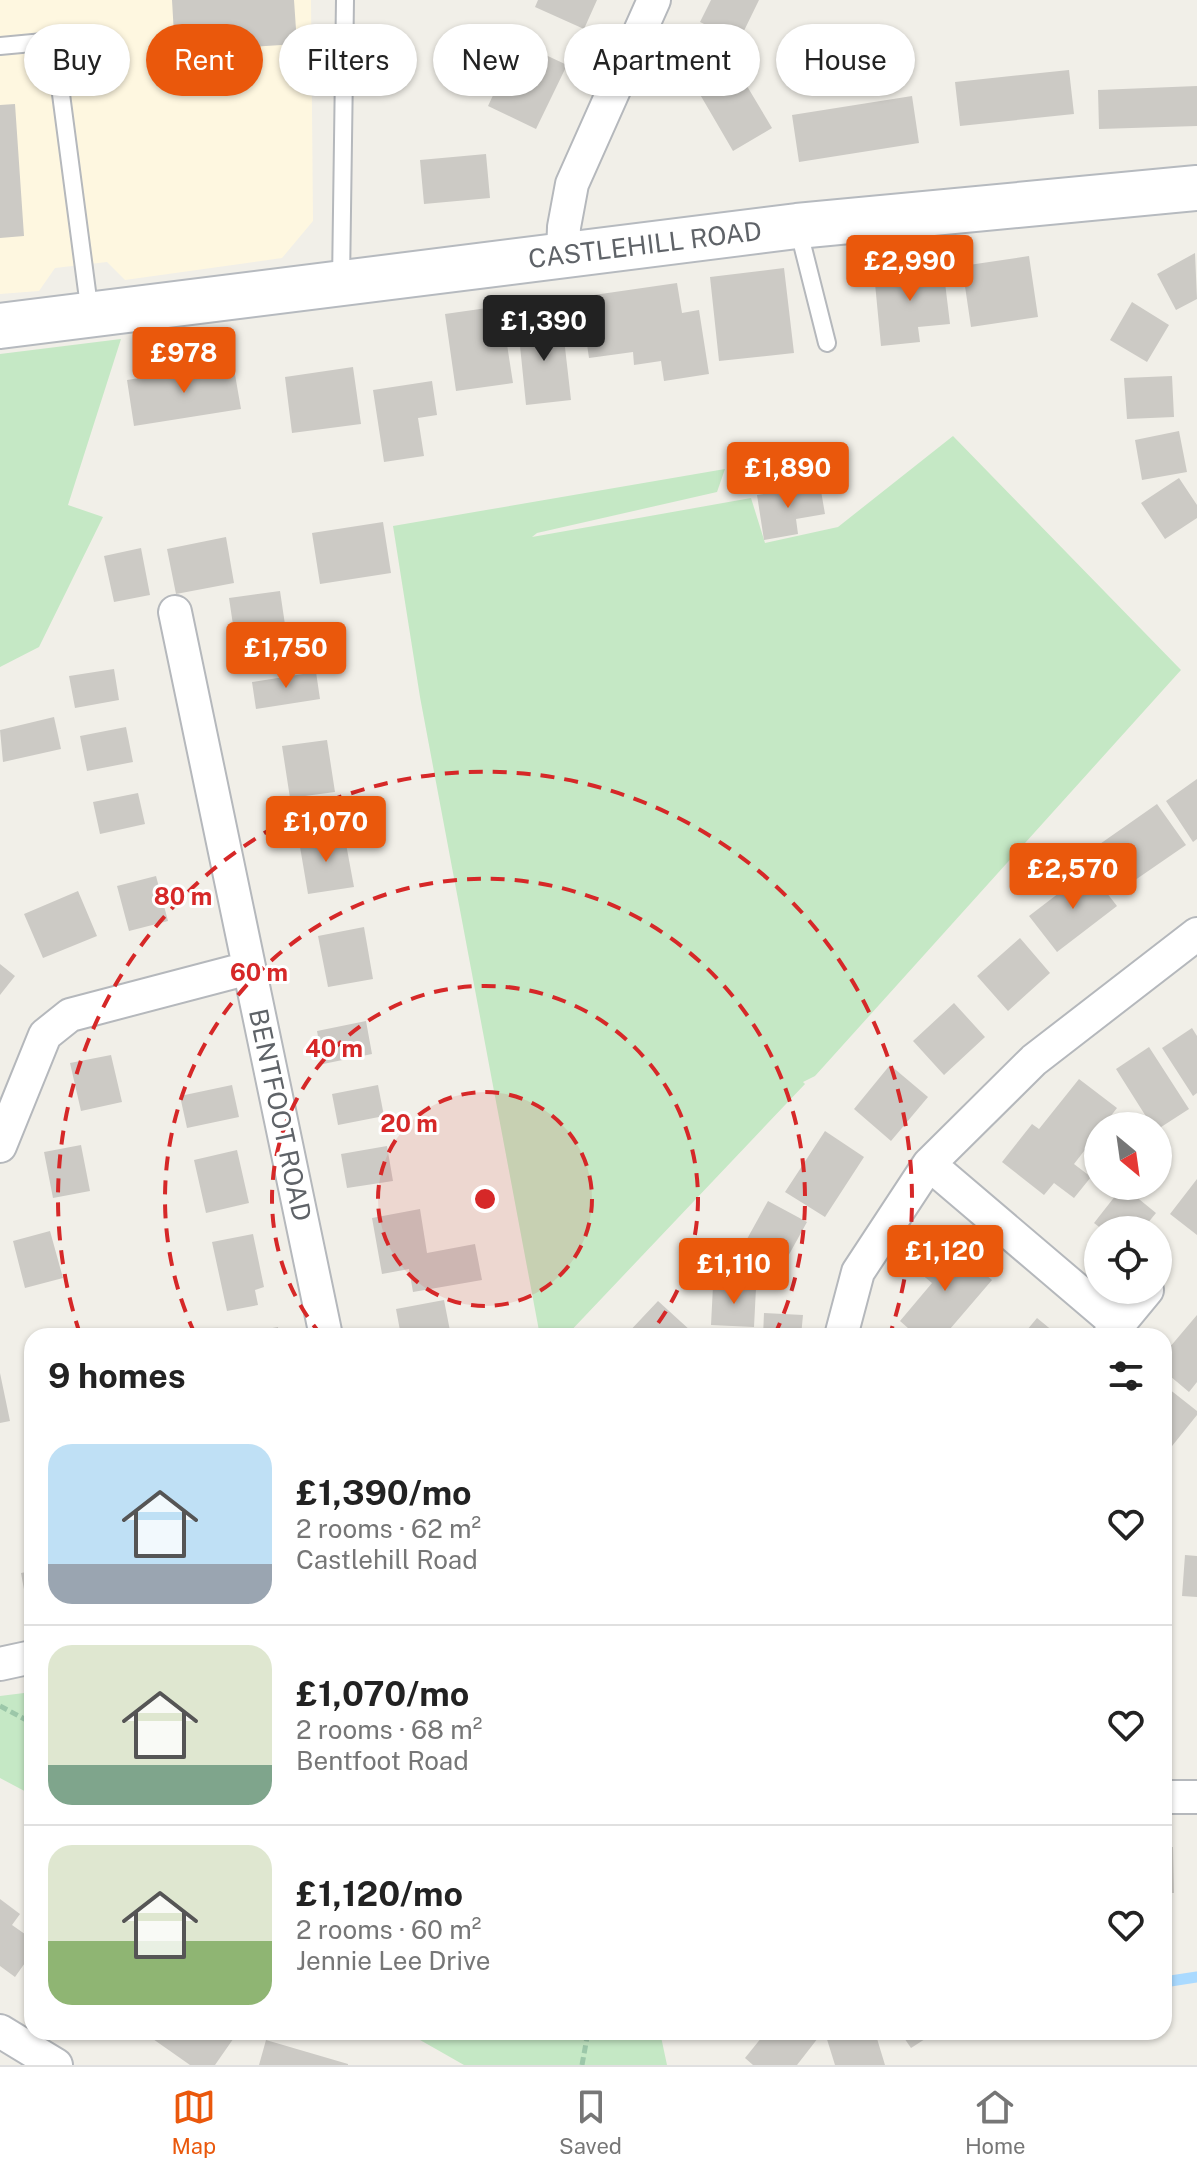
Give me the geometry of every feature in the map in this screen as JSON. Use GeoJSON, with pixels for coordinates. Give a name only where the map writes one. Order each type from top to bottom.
{"type":"FeatureCollection","features":[{"type":"Feature","properties":{"kind":"main road","name":"CASTLEHILL ROAD"},"geometry":{"type":"LineString","coordinates":[[0,326],[797,226],[1197,188]]}},
{"type":"Feature","properties":{"kind":"street"},"geometry":{"type":"LineString","coordinates":[[563,255],[564,227],[572,184],[654,0]]}},
{"type":"Feature","properties":{"kind":"street","name":"BENTFOOT ROAD"},"geometry":{"type":"LineString","coordinates":[[175,612],[324,1328]]}},
{"type":"Feature","properties":{"kind":"street"},"geometry":{"type":"LineString","coordinates":[[843,1328],[858,1272],[929,1164],[1034,1060],[1197,934]]}},
{"type":"Feature","properties":{"kind":"street"},"geometry":{"type":"LineString","coordinates":[[0,1146],[45,1035],[70,1015],[249,968]]}},
{"type":"Feature","properties":{"kind":"street"},"geometry":{"type":"LineString","coordinates":[[929,1164],[1111,1328]]}},
{"type":"Feature","properties":{"kind":"street"},"geometry":{"type":"LineString","coordinates":[[1115,1328],[1135,1304]]}},
{"type":"Feature","properties":{"kind":"street"},"geometry":{"type":"LineString","coordinates":[[0,1664],[24,1659]]}},
{"type":"Feature","properties":{"kind":"street"},"geometry":{"type":"LineString","coordinates":[[1172,1797],[1197,1797]]}},
{"type":"Feature","properties":{"kind":"street"},"geometry":{"type":"LineString","coordinates":[[0,2031],[56,2065]]}},
{"type":"Feature","properties":{"kind":"lane"},"geometry":{"type":"LineString","coordinates":[[341,285],[345,0]]}},
{"type":"Feature","properties":{"kind":"lane"},"geometry":{"type":"LineString","coordinates":[[0,46],[54,41],[90,314]]}},
{"type":"Feature","properties":{"kind":"lane"},"geometry":{"type":"LineString","coordinates":[[797,226],[827,343]]}},
{"type":"Feature","properties":{"kind":"path"},"geometry":{"type":"LineString","coordinates":[[0,1706],[24,1719]]}},
{"type":"Feature","properties":{"kind":"path"},"geometry":{"type":"LineString","coordinates":[[582,2065],[587,2040]]}},
{"type":"Feature","properties":{"kind":"shaded area"},"geometry":{"type":"Polygon","coordinates":[[[0,0],[311,0],[311,24],[279,24],[279,96],[312,96],[313,221],[282,258],[125,280],[107,262],[55,268],[39,291],[0,294],[0,0]]]}},
{"type":"Feature","properties":{"kind":"green space"},"geometry":{"type":"Polygon","coordinates":[[[121,339],[68,505],[103,517],[39,647],[0,667],[0,354],[121,339]]]}},
{"type":"Feature","properties":{"kind":"green space"},"geometry":{"type":"Polygon","coordinates":[[[953,436],[1181,670],[815,1076],[803,1082],[805,1084],[574,1328],[538,1328],[420,697],[393,526],[725,469],[717,492],[537,533],[532,537],[751,498],[765,543],[838,527],[953,436]]]}},
{"type":"Feature","properties":{"kind":"green space"},"geometry":{"type":"Polygon","coordinates":[[[24,1693],[24,1791],[0,1778],[0,1696],[24,1693]]]}},
{"type":"Feature","properties":{"kind":"green space"},"geometry":{"type":"Polygon","coordinates":[[[420,2040],[662,2040],[667,2065],[464,2065],[420,2040]]]}},
{"type":"Feature","properties":{"kind":"building"},"geometry":{"type":"Polygon","coordinates":[[[172,0],[294,0],[296,24],[279,24],[279,45],[263,46],[263,24],[173,24],[172,0]]]}},
{"type":"Feature","properties":{"kind":"building"},"geometry":{"type":"Polygon","coordinates":[[[538,0],[597,0],[586,24],[573,24],[535,7],[538,0]]]}},
{"type":"Feature","properties":{"kind":"building"},"geometry":{"type":"Polygon","coordinates":[[[711,0],[759,0],[747,24],[700,22],[711,0]]]}},
{"type":"Feature","properties":{"kind":"building"},"geometry":{"type":"Polygon","coordinates":[[[548,56],[564,64],[564,71],[536,129],[488,106],[493,96],[548,96],[548,56]]]}},
{"type":"Feature","properties":{"kind":"building"},"geometry":{"type":"Polygon","coordinates":[[[1069,70],[1074,114],[960,126],[955,82],[1069,70]]]}},
{"type":"Feature","properties":{"kind":"building"},"geometry":{"type":"Polygon","coordinates":[[[1197,86],[1197,126],[1099,129],[1098,90],[1197,86]]]}},
{"type":"Feature","properties":{"kind":"building"},"geometry":{"type":"Polygon","coordinates":[[[701,96],[753,96],[772,128],[733,151],[701,96]]]}},
{"type":"Feature","properties":{"kind":"building"},"geometry":{"type":"Polygon","coordinates":[[[912,96],[919,143],[799,162],[792,115],[912,96]]]}},
{"type":"Feature","properties":{"kind":"building"},"geometry":{"type":"Polygon","coordinates":[[[15,104],[24,236],[0,238],[0,105],[15,104]]]}},
{"type":"Feature","properties":{"kind":"building"},"geometry":{"type":"Polygon","coordinates":[[[486,154],[490,198],[424,204],[420,160],[486,154]]]}},
{"type":"Feature","properties":{"kind":"building"},"geometry":{"type":"Polygon","coordinates":[[[1195,253],[1197,299],[1176,310],[1157,274],[1195,253]]]}},
{"type":"Feature","properties":{"kind":"building"},"geometry":{"type":"Polygon","coordinates":[[[1029,256],[1038,317],[971,327],[962,266],[1029,256]]]}},
{"type":"Feature","properties":{"kind":"building"},"geometry":{"type":"Polygon","coordinates":[[[943,266],[950,324],[918,327],[920,342],[881,346],[874,273],[943,266]]]}},
{"type":"Feature","properties":{"kind":"building"},"geometry":{"type":"Polygon","coordinates":[[[784,268],[794,353],[719,361],[710,277],[784,268]]]}},
{"type":"Feature","properties":{"kind":"building"},"geometry":{"type":"Polygon","coordinates":[[[677,283],[682,313],[699,310],[709,374],[664,381],[661,361],[634,365],[633,352],[589,358],[580,297],[677,283]]]}},
{"type":"Feature","properties":{"kind":"building"},"geometry":{"type":"Polygon","coordinates":[[[1132,302],[1169,325],[1147,362],[1110,340],[1132,302]]]}},
{"type":"Feature","properties":{"kind":"building"},"geometry":{"type":"Polygon","coordinates":[[[501,306],[513,383],[456,391],[445,314],[501,306]]]}},
{"type":"Feature","properties":{"kind":"building"},"geometry":{"type":"Polygon","coordinates":[[[562,321],[571,400],[526,405],[518,326],[562,321]]]}},
{"type":"Feature","properties":{"kind":"building"},"geometry":{"type":"Polygon","coordinates":[[[233,363],[241,409],[134,426],[127,380],[233,363]]]}},
{"type":"Feature","properties":{"kind":"building"},"geometry":{"type":"Polygon","coordinates":[[[353,367],[361,424],[292,433],[285,377],[353,367]]]}},
{"type":"Feature","properties":{"kind":"building"},"geometry":{"type":"Polygon","coordinates":[[[1172,376],[1174,417],[1127,419],[1124,378],[1172,376]]]}},
{"type":"Feature","properties":{"kind":"building"},"geometry":{"type":"Polygon","coordinates":[[[432,381],[437,415],[418,418],[424,456],[384,462],[373,390],[432,381]]]}},
{"type":"Feature","properties":{"kind":"building"},"geometry":{"type":"Polygon","coordinates":[[[1179,431],[1187,472],[1142,480],[1135,440],[1179,431]]]}},
{"type":"Feature","properties":{"kind":"building"},"geometry":{"type":"Polygon","coordinates":[[[1179,478],[1197,505],[1197,518],[1165,539],[1141,503],[1179,478]]]}},
{"type":"Feature","properties":{"kind":"building"},"geometry":{"type":"Polygon","coordinates":[[[820,485],[825,514],[796,519],[798,534],[764,540],[757,495],[820,485]]]}},
{"type":"Feature","properties":{"kind":"building"},"geometry":{"type":"Polygon","coordinates":[[[383,522],[391,573],[320,584],[312,533],[383,522]]]}},
{"type":"Feature","properties":{"kind":"building"},"geometry":{"type":"Polygon","coordinates":[[[226,537],[234,583],[176,594],[167,549],[226,537]]]}},
{"type":"Feature","properties":{"kind":"building"},"geometry":{"type":"Polygon","coordinates":[[[141,548],[150,595],[114,602],[104,556],[141,548]]]}},
{"type":"Feature","properties":{"kind":"building"},"geometry":{"type":"Polygon","coordinates":[[[280,591],[287,638],[236,645],[229,598],[280,591]]]}},
{"type":"Feature","properties":{"kind":"building"},"geometry":{"type":"Polygon","coordinates":[[[114,669],[119,700],[75,708],[69,676],[114,669]]]}},
{"type":"Feature","properties":{"kind":"building"},"geometry":{"type":"Polygon","coordinates":[[[316,672],[320,699],[256,709],[252,682],[316,672]]]}},
{"type":"Feature","properties":{"kind":"building"},"geometry":{"type":"Polygon","coordinates":[[[54,717],[61,749],[3,762],[0,730],[54,717]]]}},
{"type":"Feature","properties":{"kind":"building"},"geometry":{"type":"Polygon","coordinates":[[[126,727],[133,762],[87,771],[80,736],[126,727]]]}},
{"type":"Feature","properties":{"kind":"building"},"geometry":{"type":"Polygon","coordinates":[[[327,740],[335,792],[290,798],[282,746],[327,740]]]}},
{"type":"Feature","properties":{"kind":"building"},"geometry":{"type":"Polygon","coordinates":[[[1197,779],[1197,839],[1193,842],[1166,801],[1197,779]]]}},
{"type":"Feature","properties":{"kind":"building"},"geometry":{"type":"Polygon","coordinates":[[[138,793],[145,824],[100,834],[93,802],[138,793]]]}},
{"type":"Feature","properties":{"kind":"building"},"geometry":{"type":"Polygon","coordinates":[[[1157,804],[1186,845],[1125,887],[1097,846],[1157,804]]]}},
{"type":"Feature","properties":{"kind":"building"},"geometry":{"type":"Polygon","coordinates":[[[344,833],[354,887],[308,894],[299,841],[344,833]]]}},
{"type":"Feature","properties":{"kind":"building"},"geometry":{"type":"Polygon","coordinates":[[[1089,870],[1117,906],[1057,952],[1029,916],[1089,870]]]}},
{"type":"Feature","properties":{"kind":"building"},"geometry":{"type":"Polygon","coordinates":[[[156,876],[168,921],[129,931],[117,886],[156,876]]]}},
{"type":"Feature","properties":{"kind":"building"},"geometry":{"type":"Polygon","coordinates":[[[78,891],[97,936],[43,958],[24,914],[78,891]]]}},
{"type":"Feature","properties":{"kind":"building"},"geometry":{"type":"Polygon","coordinates":[[[364,927],[373,979],[328,987],[318,936],[364,927]]]}},
{"type":"Feature","properties":{"kind":"building"},"geometry":{"type":"Polygon","coordinates":[[[1020,938],[1050,973],[1008,1011],[977,976],[1020,938]]]}},
{"type":"Feature","properties":{"kind":"building"},"geometry":{"type":"Polygon","coordinates":[[[0,964],[15,976],[0,995],[0,964]]]}},
{"type":"Feature","properties":{"kind":"building"},"geometry":{"type":"Polygon","coordinates":[[[954,1003],[985,1037],[944,1075],[913,1041],[954,1003]]]}},
{"type":"Feature","properties":{"kind":"building"},"geometry":{"type":"Polygon","coordinates":[[[366,1021],[372,1054],[323,1064],[317,1031],[366,1021]]]}},
{"type":"Feature","properties":{"kind":"building"},"geometry":{"type":"Polygon","coordinates":[[[1192,1028],[1197,1036],[1197,1093],[1193,1096],[1162,1048],[1192,1028]]]}},
{"type":"Feature","properties":{"kind":"building"},"geometry":{"type":"Polygon","coordinates":[[[1149,1047],[1189,1109],[1172,1120],[1172,1112],[1143,1112],[1116,1069],[1149,1047]]]}},
{"type":"Feature","properties":{"kind":"building"},"geometry":{"type":"Polygon","coordinates":[[[111,1055],[122,1102],[81,1111],[70,1063],[111,1055]]]}},
{"type":"Feature","properties":{"kind":"building"},"geometry":{"type":"Polygon","coordinates":[[[890,1065],[928,1097],[891,1141],[854,1109],[890,1065]]]}},
{"type":"Feature","properties":{"kind":"building"},"geometry":{"type":"Polygon","coordinates":[[[1079,1079],[1117,1108],[1114,1112],[1084,1112],[1084,1151],[1074,1164],[1084,1172],[1084,1186],[1074,1198],[1054,1183],[1044,1195],[1002,1162],[1032,1124],[1039,1129],[1079,1079]]]}},
{"type":"Feature","properties":{"kind":"building"},"geometry":{"type":"Polygon","coordinates":[[[232,1085],[239,1117],[187,1128],[180,1096],[232,1085]]]}},
{"type":"Feature","properties":{"kind":"building"},"geometry":{"type":"Polygon","coordinates":[[[378,1085],[384,1116],[338,1125],[332,1094],[378,1085]]]}},
{"type":"Feature","properties":{"kind":"building"},"geometry":{"type":"Polygon","coordinates":[[[825,1131],[864,1157],[825,1217],[785,1192],[825,1131]]]}},
{"type":"Feature","properties":{"kind":"building"},"geometry":{"type":"Polygon","coordinates":[[[81,1145],[90,1191],[53,1198],[44,1152],[81,1145]]]}},
{"type":"Feature","properties":{"kind":"building"},"geometry":{"type":"Polygon","coordinates":[[[387,1146],[393,1181],[347,1188],[341,1154],[387,1146]]]}},
{"type":"Feature","properties":{"kind":"building"},"geometry":{"type":"Polygon","coordinates":[[[237,1150],[249,1203],[206,1213],[194,1160],[237,1150]]]}},
{"type":"Feature","properties":{"kind":"building"},"geometry":{"type":"Polygon","coordinates":[[[1197,1179],[1197,1235],[1170,1214],[1197,1179]]]}},
{"type":"Feature","properties":{"kind":"building"},"geometry":{"type":"Polygon","coordinates":[[[1112,1200],[1140,1200],[1156,1213],[1154,1216],[1099,1216],[1112,1200]]]}},
{"type":"Feature","properties":{"kind":"building"},"geometry":{"type":"Polygon","coordinates":[[[768,1201],[807,1222],[786,1260],[747,1239],[768,1201]]]}},
{"type":"Feature","properties":{"kind":"building"},"geometry":{"type":"Polygon","coordinates":[[[420,1209],[427,1253],[475,1244],[482,1280],[413,1292],[409,1269],[382,1274],[372,1218],[420,1209]]]}},
{"type":"Feature","properties":{"kind":"building"},"geometry":{"type":"Polygon","coordinates":[[[50,1231],[63,1278],[25,1288],[13,1241],[50,1231]]]}},
{"type":"Feature","properties":{"kind":"building"},"geometry":{"type":"Polygon","coordinates":[[[253,1234],[264,1287],[255,1290],[258,1305],[227,1311],[212,1242],[253,1234]]]}},
{"type":"Feature","properties":{"kind":"building"},"geometry":{"type":"Polygon","coordinates":[[[947,1242],[992,1280],[951,1328],[908,1328],[900,1321],[932,1283],[920,1273],[947,1242]]]}},
{"type":"Feature","properties":{"kind":"building"},"geometry":{"type":"Polygon","coordinates":[[[713,1286],[756,1288],[754,1327],[711,1325],[713,1286]]]}},
{"type":"Feature","properties":{"kind":"building"},"geometry":{"type":"Polygon","coordinates":[[[444,1300],[449,1328],[400,1328],[396,1309],[444,1300]]]}},
{"type":"Feature","properties":{"kind":"building"},"geometry":{"type":"Polygon","coordinates":[[[658,1301],[688,1328],[633,1328],[658,1301]]]}},
{"type":"Feature","properties":{"kind":"building"},"geometry":{"type":"Polygon","coordinates":[[[764,1313],[803,1315],[802,1328],[763,1328],[764,1313]]]}},
{"type":"Feature","properties":{"kind":"building"},"geometry":{"type":"Polygon","coordinates":[[[1197,1315],[1197,1382],[1189,1392],[1172,1378],[1172,1345],[1197,1315]]]}},
{"type":"Feature","properties":{"kind":"building"},"geometry":{"type":"Polygon","coordinates":[[[1037,1318],[1049,1328],[1029,1328],[1037,1318]]]}},
{"type":"Feature","properties":{"kind":"building"},"geometry":{"type":"Polygon","coordinates":[[[0,1373],[10,1421],[0,1423],[0,1373]]]}},
{"type":"Feature","properties":{"kind":"building"},"geometry":{"type":"Polygon","coordinates":[[[1172,1391],[1197,1411],[1172,1446],[1172,1391]]]}},
{"type":"Feature","properties":{"kind":"building"},"geometry":{"type":"Polygon","coordinates":[[[1185,1555],[1197,1556],[1197,1597],[1182,1596],[1185,1555]]]}},
{"type":"Feature","properties":{"kind":"building"},"geometry":{"type":"Polygon","coordinates":[[[1172,1847],[1173,1847],[1172,1893],[1172,1847]]]}},
{"type":"Feature","properties":{"kind":"building"},"geometry":{"type":"Polygon","coordinates":[[[0,1899],[20,1914],[12,1925],[24,1933],[24,1964],[15,1977],[0,1966],[0,1899]]]}},
{"type":"Feature","properties":{"kind":"building"},"geometry":{"type":"Polygon","coordinates":[[[154,2040],[232,2040],[215,2065],[190,2065],[154,2040]]]}},
{"type":"Feature","properties":{"kind":"building"},"geometry":{"type":"Polygon","coordinates":[[[266,2040],[348,2064],[348,2065],[259,2065],[266,2040]]]}},
{"type":"Feature","properties":{"kind":"building"},"geometry":{"type":"Polygon","coordinates":[[[760,2040],[816,2040],[797,2065],[753,2065],[745,2058],[760,2040]]]}},
{"type":"Feature","properties":{"kind":"building"},"geometry":{"type":"Polygon","coordinates":[[[827,2040],[877,2040],[885,2065],[835,2065],[827,2040]]]}},
{"type":"Feature","properties":{"kind":"building"},"geometry":{"type":"Polygon","coordinates":[[[906,2040],[924,2040],[911,2048],[906,2040]]]}},
{"type":"Feature","properties":{"kind":"waterway"},"geometry":{"type":"LineString","coordinates":[[1172,1981],[1197,1977]]}}]}
